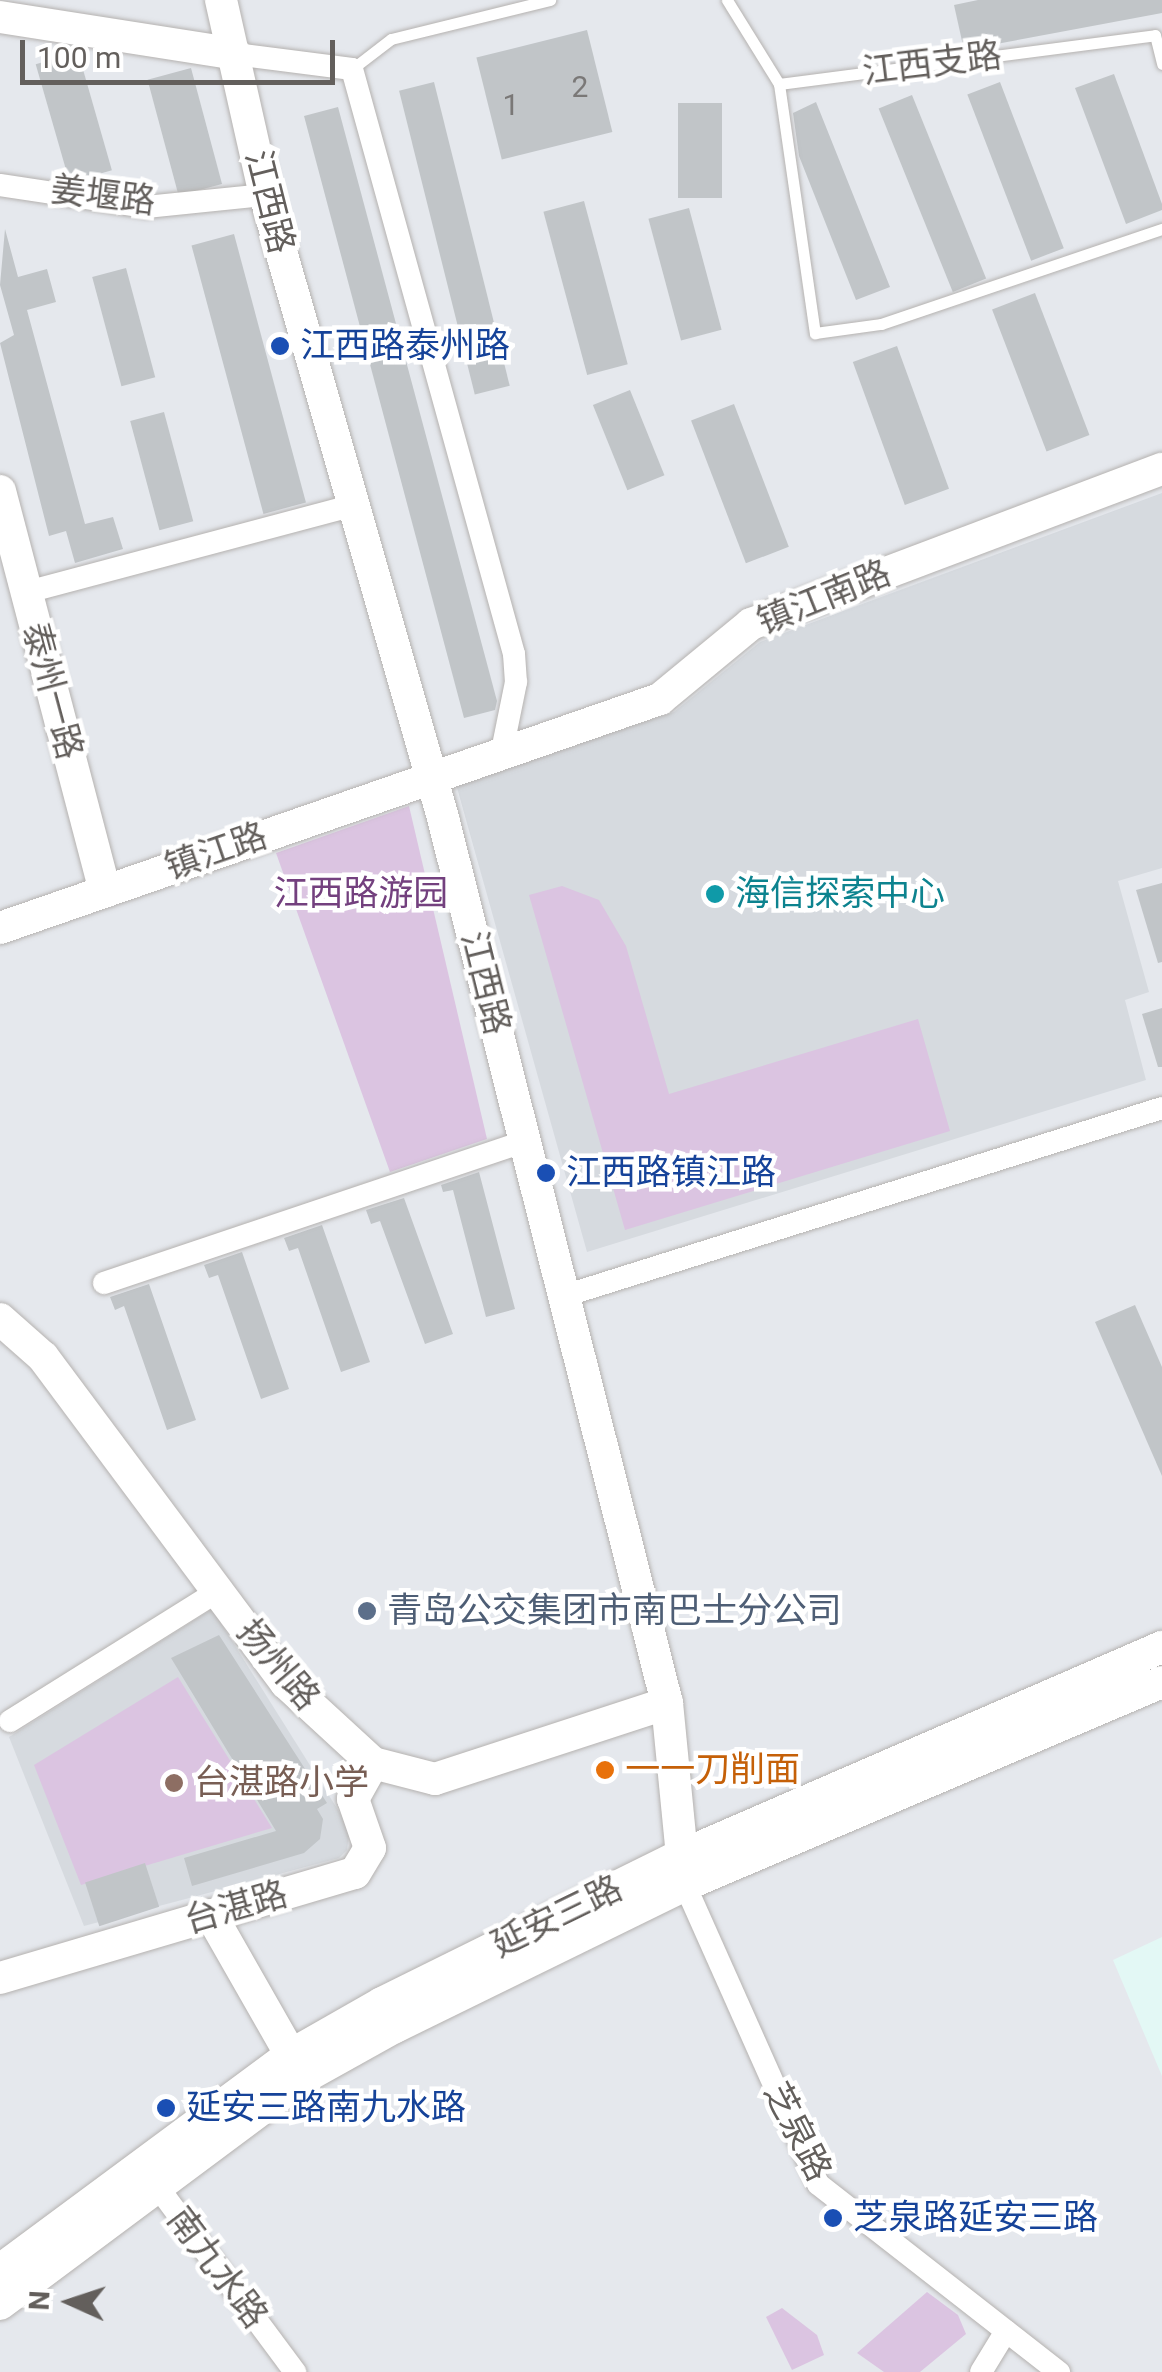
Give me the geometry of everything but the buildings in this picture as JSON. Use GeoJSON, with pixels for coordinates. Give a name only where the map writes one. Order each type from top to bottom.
{"type":"FeatureCollection","features":[{"type":"Feature","properties":{"kind":"main road","name":"江西路"},"geometry":{"type":"LineString","coordinates":[[221,0],[265,195],[431,775],[667,1703],[682,1871]]}},
{"type":"Feature","properties":{"kind":"main road"},"geometry":{"type":"LineString","coordinates":[[0,17],[235,54]]}},
{"type":"Feature","properties":{"kind":"main road","name":"镇江南路"},"geometry":{"type":"LineString","coordinates":[[431,775],[660,699],[752,624],[1162,469]]}},
{"type":"Feature","properties":{"kind":"main road","name":"泰州一路"},"geometry":{"type":"LineString","coordinates":[[0,490],[105,891]]}},
{"type":"Feature","properties":{"kind":"main road","name":"镇江路"},"geometry":{"type":"LineString","coordinates":[[0,928],[431,775]]}},
{"type":"Feature","properties":{"kind":"main road","name":"扬州路"},"geometry":{"type":"LineString","coordinates":[[1,1321],[43,1358],[286,1683],[372,1763],[435,1779],[667,1703]]}},
{"type":"Feature","properties":{"kind":"main road","name":"延安三路"},"geometry":{"type":"LineString","coordinates":[[0,2304],[292,2055],[382,2003],[682,1871],[1162,1647]]}},
{"type":"Feature","properties":{"kind":"main road","name":"延安三路"},"geometry":{"type":"LineString","coordinates":[[0,2270],[305,2077],[682,1871],[1162,1682]]}},
{"type":"Feature","properties":{"kind":"main road","name":"台湛路"},"geometry":{"type":"LineString","coordinates":[[0,1978],[355,1873],[370,1848],[353,1799],[372,1763]]}},
{"type":"Feature","properties":{"kind":"main road"},"geometry":{"type":"LineString","coordinates":[[210,1916],[292,2055]]}},
{"type":"Feature","properties":{"kind":"street"},"geometry":{"type":"LineString","coordinates":[[235,54],[352,69],[514,654],[516,682],[502,751]]}},
{"type":"Feature","properties":{"kind":"street","name":"姜堰路"},"geometry":{"type":"LineString","coordinates":[[0,184],[146,207],[265,195]]}},
{"type":"Feature","properties":{"kind":"street"},"geometry":{"type":"LineString","coordinates":[[27,592],[353,505]]}},
{"type":"Feature","properties":{"kind":"street"},"geometry":{"type":"LineString","coordinates":[[564,1296],[1162,1108]]}},
{"type":"Feature","properties":{"kind":"street"},"geometry":{"type":"LineString","coordinates":[[104,1283],[525,1141]]}},
{"type":"Feature","properties":{"kind":"street"},"geometry":{"type":"LineString","coordinates":[[10,1721],[218,1591]]}},
{"type":"Feature","properties":{"kind":"street","name":"芝泉路"},"geometry":{"type":"LineString","coordinates":[[682,1871],[818,2184],[1060,2372]]}},
{"type":"Feature","properties":{"kind":"street","name":"南九水路"},"geometry":{"type":"LineString","coordinates":[[148,2175],[295,2372]]}},
{"type":"Feature","properties":{"kind":"street"},"geometry":{"type":"LineString","coordinates":[[980,2372],[1006,2331]]}},
{"type":"Feature","properties":{"kind":"lane"},"geometry":{"type":"LineString","coordinates":[[352,69],[391,39],[501,5],[550,0]]}},
{"type":"Feature","properties":{"kind":"lane"},"geometry":{"type":"LineString","coordinates":[[727,0],[779,84],[815,332],[881,324],[1162,229]]}},
{"type":"Feature","properties":{"kind":"lane","name":"江西支路"},"geometry":{"type":"LineString","coordinates":[[779,84],[1158,31],[1162,64]]}},
{"type":"Feature","properties":{"kind":"shaded area"},"geometry":{"type":"Polygon","coordinates":[[[1162,493],[1162,868],[1118,881],[1149,992],[1125,1000],[1146,1080],[587,1252],[456,784],[674,712],[760,642],[1162,493]]]}},
{"type":"Feature","properties":{"kind":"shaded area","name":"台湛路小学"},"geometry":{"type":"Polygon","coordinates":[[[212,1609],[350,1829],[347,1850],[339,1858],[84,1926],[9,1737],[212,1609]]]}},
{"type":"Feature","properties":{"kind":"shaded area"},"geometry":{"type":"Polygon","coordinates":[[[1162,1937],[1162,2076],[1113,1960],[1162,1937]]]}},
{"type":"Feature","properties":{"kind":"green space","name":"江西路游园"},"geometry":{"type":"Polygon","coordinates":[[[409,806],[487,1139],[390,1172],[276,853],[409,806]]]}},
{"type":"Feature","properties":{"kind":"green space"},"geometry":{"type":"Polygon","coordinates":[[[562,886],[599,900],[626,946],[669,1094],[918,1019],[950,1131],[625,1230],[529,895],[562,886]]]}},
{"type":"Feature","properties":{"kind":"green space"},"geometry":{"type":"Polygon","coordinates":[[[178,1677],[272,1828],[81,1885],[34,1765],[178,1677]]]}},
{"type":"Feature","properties":{"kind":"green space"},"geometry":{"type":"Polygon","coordinates":[[[927,2292],[958,2315],[966,2334],[920,2372],[884,2372],[857,2353],[927,2292]]]}},
{"type":"Feature","properties":{"kind":"green space"},"geometry":{"type":"Polygon","coordinates":[[[782,2308],[817,2335],[824,2355],[792,2370],[766,2317],[782,2308]]]}},
{"type":"Feature","properties":{"kind":"place","name":"江西路泰州路"},"geometry":{"type":"Point","coordinates":[280,346]}},
{"type":"Feature","properties":{"kind":"place","name":"海信探索中心"},"geometry":{"type":"Point","coordinates":[715,894]}},
{"type":"Feature","properties":{"kind":"place","name":"江西路镇江路"},"geometry":{"type":"Point","coordinates":[546,1173]}},
{"type":"Feature","properties":{"kind":"place","name":"青岛公交集团市南巴士分公司"},"geometry":{"type":"Point","coordinates":[367,1611]}},
{"type":"Feature","properties":{"kind":"place","name":"一一刀削面"},"geometry":{"type":"Point","coordinates":[605,1770]}},
{"type":"Feature","properties":{"kind":"place","name":"台湛路小学"},"geometry":{"type":"Point","coordinates":[174,1783]}},
{"type":"Feature","properties":{"kind":"place","name":"延安三路南九水路"},"geometry":{"type":"Point","coordinates":[166,2108]}},
{"type":"Feature","properties":{"kind":"place","name":"芝泉路延安三路"},"geometry":{"type":"Point","coordinates":[833,2218]}}]}
